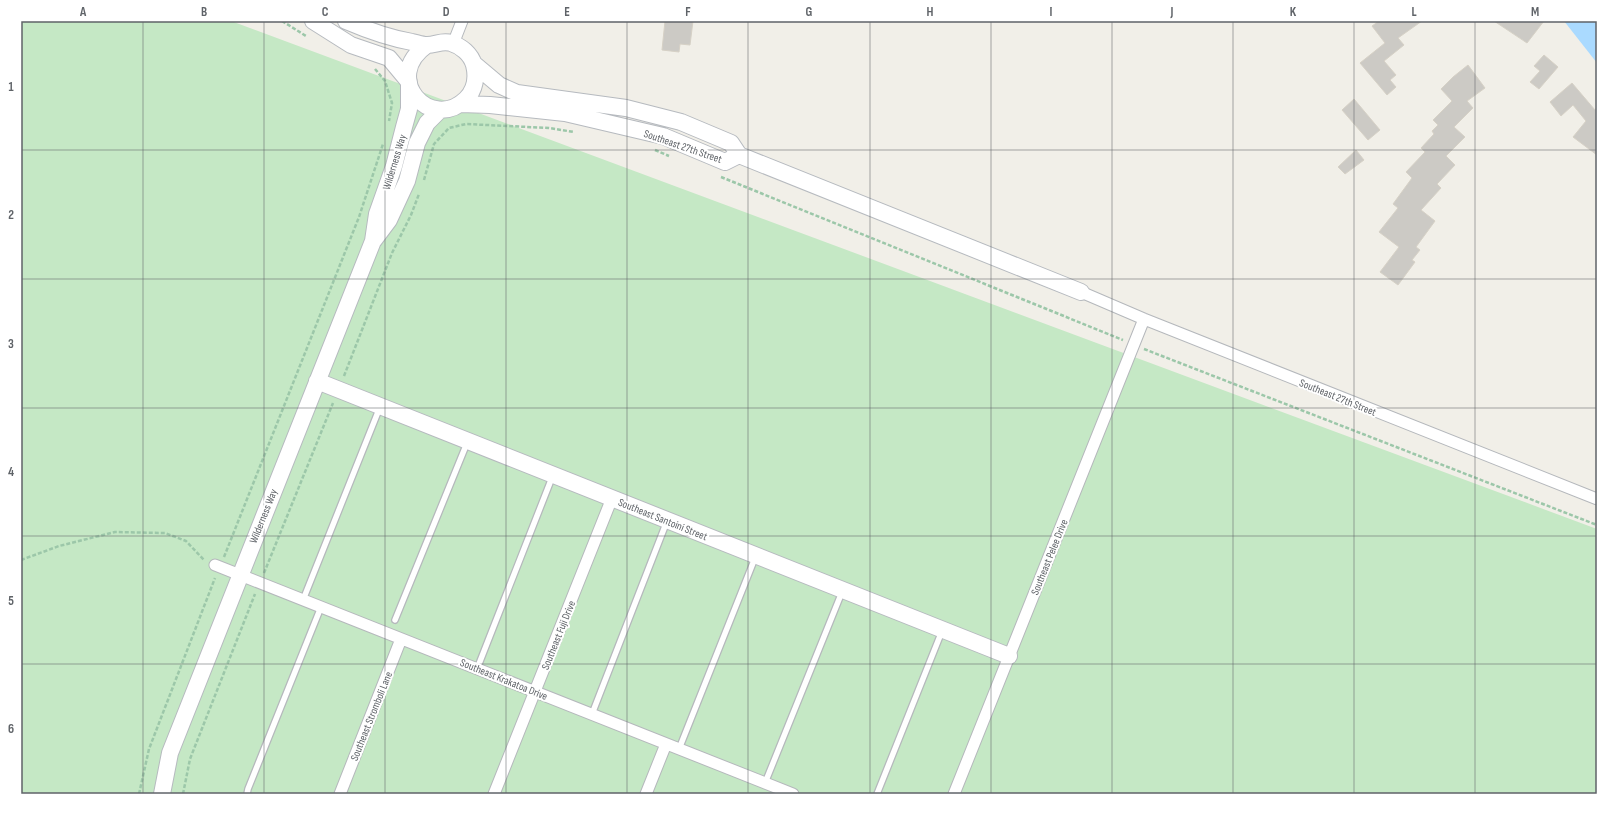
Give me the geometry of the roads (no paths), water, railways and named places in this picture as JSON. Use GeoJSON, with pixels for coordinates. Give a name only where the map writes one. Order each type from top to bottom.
{"type":"FeatureCollection","features":[{"type":"Feature","properties":{"kind":"street"},"geometry":{"type":"LineString","coordinates":[[312,21],[351,45],[389,58],[408,82],[412,93],[429,107],[440,110],[451,109],[461,104],[469,96],[474,86],[476,75],[474,64],[468,54],[460,47],[453,44],[438,42],[427,45],[418,51],[412,60],[408,71],[408,82]]}},
{"type":"Feature","properties":{"kind":"street"},"geometry":{"type":"LineString","coordinates":[[346,21],[370,32],[390,38],[427,45]]}},
{"type":"Feature","properties":{"kind":"street"},"geometry":{"type":"LineString","coordinates":[[453,44],[462,21]]}},
{"type":"Feature","properties":{"kind":"street","name":"Southeast 27th Street"},"geometry":{"type":"LineString","coordinates":[[461,104],[490,105],[565,113],[663,136],[726,162],[739,155],[731,143],[681,122],[626,108],[517,93],[499,85],[474,64]]}},
{"type":"Feature","properties":{"kind":"street","name":"Wilderness Way"},"geometry":{"type":"LineString","coordinates":[[162,794],[170,753],[373,241],[377,214],[394,166],[409,109],[408,82]]}},
{"type":"Feature","properties":{"kind":"street","name":"Wilderness Way"},"geometry":{"type":"LineString","coordinates":[[373,241],[390,220],[407,181],[417,143],[427,123],[440,110]]}},
{"type":"Feature","properties":{"kind":"street"},"geometry":{"type":"LineString","coordinates":[[739,155],[1081,292]]}},
{"type":"Feature","properties":{"kind":"street","name":"Southeast 27th Street"},"geometry":{"type":"LineString","coordinates":[[1081,292],[1144,319],[1597,499]]}},
{"type":"Feature","properties":{"kind":"street","name":"Southeast Pelee Drive"},"geometry":{"type":"LineString","coordinates":[[954,794],[1144,319]]}},
{"type":"Feature","properties":{"kind":"street","name":"Southeast Santoini Street"},"geometry":{"type":"LineString","coordinates":[[317,381],[1009,656]]}},
{"type":"Feature","properties":{"kind":"street","name":"Southeast Fuji Drive"},"geometry":{"type":"LineString","coordinates":[[494,794],[612,498]]}},
{"type":"Feature","properties":{"kind":"street","name":"Southeast Krakatoa Drive"},"geometry":{"type":"LineString","coordinates":[[217,566],[793,794]]}},
{"type":"Feature","properties":{"kind":"street","name":"Southeast Stromboli Lane"},"geometry":{"type":"LineString","coordinates":[[340,794],[401,639]]}},
{"type":"Feature","properties":{"kind":"street"},"geometry":{"type":"LineString","coordinates":[[646,794],[666,744]]}},
{"type":"Feature","properties":{"kind":"lane"},"geometry":{"type":"LineString","coordinates":[[303,600],[380,406]]}},
{"type":"Feature","properties":{"kind":"lane"},"geometry":{"type":"LineString","coordinates":[[395,620],[468,441]]}},
{"type":"Feature","properties":{"kind":"lane"},"geometry":{"type":"LineString","coordinates":[[477,669],[553,475]]}},
{"type":"Feature","properties":{"kind":"lane"},"geometry":{"type":"LineString","coordinates":[[592,714],[667,520]]}},
{"type":"Feature","properties":{"kind":"lane"},"geometry":{"type":"LineString","coordinates":[[680,749],[756,556]]}},
{"type":"Feature","properties":{"kind":"lane"},"geometry":{"type":"LineString","coordinates":[[765,783],[843,590]]}},
{"type":"Feature","properties":{"kind":"lane"},"geometry":{"type":"LineString","coordinates":[[247,794],[321,607]]}},
{"type":"Feature","properties":{"kind":"lane"},"geometry":{"type":"LineString","coordinates":[[876,794],[942,630]]}},
{"type":"Feature","properties":{"kind":"water"},"geometry":{"type":"Polygon","coordinates":[[[1564,21],[1597,21],[1597,63],[1564,21]]]}}]}
